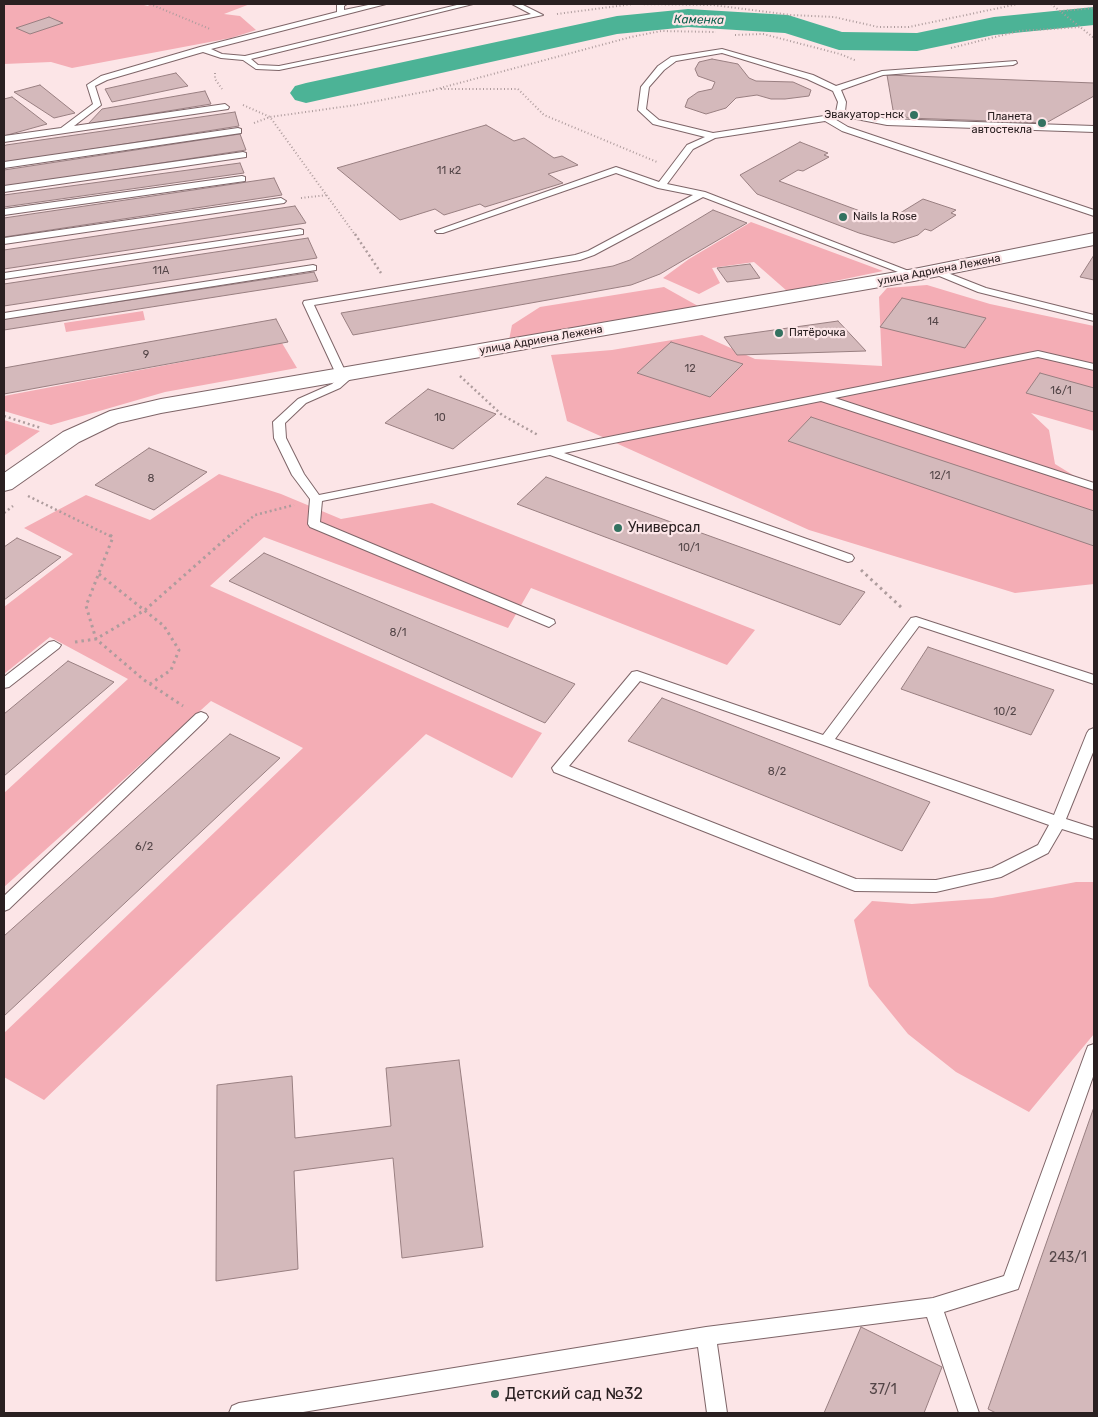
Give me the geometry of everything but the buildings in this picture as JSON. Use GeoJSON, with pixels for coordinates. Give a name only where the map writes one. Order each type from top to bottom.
{"type":"FeatureCollection","features":[{"type":"Feature","properties":{"kind":"street","name":"улица Адриена Лежена"},"geometry":{"type":"LineString","coordinates":[[4,484],[71,437],[110,418],[161,406],[914,275],[1094,239]]}},
{"type":"Feature","properties":{"kind":"lane"},"geometry":{"type":"LineString","coordinates":[[341,13],[340,5],[343,4]]}},
{"type":"Feature","properties":{"kind":"lane"},"geometry":{"type":"LineString","coordinates":[[64,130],[97,105],[90,85],[104,78],[203,48],[238,41],[382,4]]}},
{"type":"Feature","properties":{"kind":"lane"},"geometry":{"type":"LineString","coordinates":[[203,48],[221,56],[245,58],[470,4]]}},
{"type":"Feature","properties":{"kind":"lane"},"geometry":{"type":"LineString","coordinates":[[516,4],[539,15]]}},
{"type":"Feature","properties":{"kind":"lane"},"geometry":{"type":"LineString","coordinates":[[245,58],[256,67],[279,68],[539,15]]}},
{"type":"Feature","properties":{"kind":"lane"},"geometry":{"type":"LineString","coordinates":[[713,136],[656,122],[642,110],[645,87],[661,68],[674,59],[722,51],[810,77],[836,89],[842,102],[840,113]]}},
{"type":"Feature","properties":{"kind":"lane"},"geometry":{"type":"LineString","coordinates":[[836,89],[882,73],[1013,63]]}},
{"type":"Feature","properties":{"kind":"lane"},"geometry":{"type":"LineString","coordinates":[[4,139],[225,108]]}},
{"type":"Feature","properties":{"kind":"lane"},"geometry":{"type":"LineString","coordinates":[[661,186],[690,147],[713,136],[826,118],[840,113],[887,122],[1094,129]]}},
{"type":"Feature","properties":{"kind":"lane"},"geometry":{"type":"LineString","coordinates":[[826,118],[845,129],[1094,213]]}},
{"type":"Feature","properties":{"kind":"lane"},"geometry":{"type":"LineString","coordinates":[[4,165],[238,131]]}},
{"type":"Feature","properties":{"kind":"lane"},"geometry":{"type":"LineString","coordinates":[[4,189],[243,155]]}},
{"type":"Feature","properties":{"kind":"lane"},"geometry":{"type":"LineString","coordinates":[[440,231],[616,170],[661,186],[702,194],[914,275]]}},
{"type":"Feature","properties":{"kind":"lane"},"geometry":{"type":"LineString","coordinates":[[4,212],[242,179]]}},
{"type":"Feature","properties":{"kind":"lane"},"geometry":{"type":"LineString","coordinates":[[549,624],[314,524],[316,499],[298,475],[280,438],[279,422],[302,401],[336,386],[346,374],[308,303],[577,258],[591,253],[702,194]]}},
{"type":"Feature","properties":{"kind":"lane"},"geometry":{"type":"LineString","coordinates":[[4,241],[281,201]]}},
{"type":"Feature","properties":{"kind":"lane"},"geometry":{"type":"LineString","coordinates":[[4,276],[300,232]]}},
{"type":"Feature","properties":{"kind":"lane"},"geometry":{"type":"LineString","coordinates":[[4,316],[312,268]]}},
{"type":"Feature","properties":{"kind":"lane"},"geometry":{"type":"LineString","coordinates":[[935,271],[982,290],[1094,318]]}},
{"type":"Feature","properties":{"kind":"lane"},"geometry":{"type":"LineString","coordinates":[[316,499],[1038,354],[1094,367]]}},
{"type":"Feature","properties":{"kind":"lane"},"geometry":{"type":"LineString","coordinates":[[820,397],[1094,487]]}},
{"type":"Feature","properties":{"kind":"lane"},"geometry":{"type":"LineString","coordinates":[[551,452],[848,558]]}},
{"type":"Feature","properties":{"kind":"lane"},"geometry":{"type":"LineString","coordinates":[[826,741],[916,621],[1094,680]]}},
{"type":"Feature","properties":{"kind":"lane"},"geometry":{"type":"LineString","coordinates":[[4,684],[54,644]]}},
{"type":"Feature","properties":{"kind":"lane"},"geometry":{"type":"LineString","coordinates":[[1094,733],[1058,822],[1043,849],[996,873],[936,886],[855,885],[559,768],[637,675],[1058,822],[1094,834]]}},
{"type":"Feature","properties":{"kind":"lane"},"geometry":{"type":"LineString","coordinates":[[4,905],[200,717]]}},
{"type":"Feature","properties":{"kind":"lane"},"geometry":{"type":"LineString","coordinates":[[239,1413],[706,1336],[933,1307],[1011,1282],[1094,1051]]}},
{"type":"Feature","properties":{"kind":"lane"},"geometry":{"type":"LineString","coordinates":[[933,1307],[969,1413]]}},
{"type":"Feature","properties":{"kind":"lane"},"geometry":{"type":"LineString","coordinates":[[706,1336],[717,1413]]}},
{"type":"Feature","properties":{"kind":"path"},"geometry":{"type":"LineString","coordinates":[[150,4],[238,41]]}},
{"type":"Feature","properties":{"kind":"path"},"geometry":{"type":"LineString","coordinates":[[539,15],[605,9],[634,4],[713,5],[791,15],[834,17],[878,27],[909,27],[1018,4]]}},
{"type":"Feature","properties":{"kind":"path"},"geometry":{"type":"LineString","coordinates":[[1051,4],[1094,38]]}},
{"type":"Feature","properties":{"kind":"path"},"geometry":{"type":"LineString","coordinates":[[1060,11],[1094,8]]}},
{"type":"Feature","properties":{"kind":"path"},"geometry":{"type":"LineString","coordinates":[[946,50],[1019,31],[1081,27]]}},
{"type":"Feature","properties":{"kind":"path"},"geometry":{"type":"LineString","coordinates":[[238,131],[270,117],[356,105],[433,90],[631,37],[661,31],[707,31],[724,34]]}},
{"type":"Feature","properties":{"kind":"path"},"geometry":{"type":"LineString","coordinates":[[732,35],[763,34],[840,54],[854,61],[862,62]]}},
{"type":"Feature","properties":{"kind":"path"},"geometry":{"type":"LineString","coordinates":[[221,56],[214,60],[215,79],[223,91]]}},
{"type":"Feature","properties":{"kind":"path"},"geometry":{"type":"LineString","coordinates":[[433,90],[468,88],[518,89],[544,115],[674,170]]}},
{"type":"Feature","properties":{"kind":"path"},"geometry":{"type":"LineString","coordinates":[[235,102],[270,117],[328,195],[393,289]]}},
{"type":"Feature","properties":{"kind":"path"},"geometry":{"type":"LineString","coordinates":[[281,201],[328,195]]}},
{"type":"Feature","properties":{"kind":"path"},"geometry":{"type":"LineString","coordinates":[[459,375],[502,415],[543,438],[551,452]]}},
{"type":"Feature","properties":{"kind":"path"},"geometry":{"type":"LineString","coordinates":[[4,416],[71,437]]}},
{"type":"Feature","properties":{"kind":"path"},"geometry":{"type":"LineString","coordinates":[[28,495],[113,537],[86,606],[96,639],[150,684],[200,717]]}},
{"type":"Feature","properties":{"kind":"path"},"geometry":{"type":"LineString","coordinates":[[96,639],[145,610],[207,554],[256,515],[316,499]]}},
{"type":"Feature","properties":{"kind":"path"},"geometry":{"type":"LineString","coordinates":[[848,558],[916,621]]}},
{"type":"Feature","properties":{"kind":"path"},"geometry":{"type":"LineString","coordinates":[[99,574],[164,626],[179,650],[171,670],[150,684]]}},
{"type":"Feature","properties":{"kind":"shaded area"},"geometry":{"type":"Polygon","coordinates":[[[4,4],[140,4],[148,6],[150,4],[250,4],[224,14],[240,16],[256,30],[231,38],[72,68],[51,62],[4,64],[4,4]]]}},
{"type":"Feature","properties":{"kind":"shaded area"},"geometry":{"type":"Polygon","coordinates":[[[751,222],[883,271],[787,291],[754,262],[712,268],[720,283],[699,294],[663,278],[689,259],[751,222]]]}},
{"type":"Feature","properties":{"kind":"shaded area"},"geometry":{"type":"Polygon","coordinates":[[[927,285],[990,304],[1094,326],[1094,431],[1031,413],[1049,430],[1055,464],[1094,488],[1094,584],[1015,593],[809,530],[567,421],[551,355],[612,350],[702,335],[755,359],[882,366],[879,297],[887,288],[927,285]]]}},
{"type":"Feature","properties":{"kind":"shaded area"},"geometry":{"type":"Polygon","coordinates":[[[664,287],[698,306],[509,340],[512,325],[540,307],[664,287]]]}},
{"type":"Feature","properties":{"kind":"shaded area"},"geometry":{"type":"Polygon","coordinates":[[[143,311],[145,320],[66,332],[64,323],[143,311]]]}},
{"type":"Feature","properties":{"kind":"shaded area"},"geometry":{"type":"Polygon","coordinates":[[[282,343],[297,368],[165,392],[51,425],[4,411],[4,396],[282,343]]]}},
{"type":"Feature","properties":{"kind":"shaded area"},"geometry":{"type":"Polygon","coordinates":[[[4,420],[40,431],[4,456],[4,420]]]}},
{"type":"Feature","properties":{"kind":"shaded area"},"geometry":{"type":"Polygon","coordinates":[[[219,474],[281,494],[341,519],[432,503],[755,630],[727,665],[531,588],[508,628],[264,537],[210,586],[542,733],[512,778],[426,734],[44,1100],[4,1077],[4,1033],[303,748],[211,701],[4,887],[4,793],[128,679],[50,637],[4,674],[4,607],[73,554],[24,528],[86,495],[150,520],[219,474]]]}},
{"type":"Feature","properties":{"kind":"shaded area"},"geometry":{"type":"Polygon","coordinates":[[[1076,882],[1094,882],[1094,1034],[1029,1112],[956,1072],[908,1034],[869,986],[854,920],[872,901],[912,904],[992,898],[1076,882]]]}},
{"type":"Feature","properties":{"kind":"waterway","name":"Каменка"},"geometry":{"type":"LineString","coordinates":[[306,93],[617,25],[688,18],[788,24],[839,41],[917,42],[994,26],[1094,16]]}},
{"type":"Feature","properties":{"kind":"place","name":"Эвакуатор-нск"},"geometry":{"type":"Point","coordinates":[914,115]}},
{"type":"Feature","properties":{"kind":"place","name":"Планета автостекла"},"geometry":{"type":"Point","coordinates":[1042,123]}},
{"type":"Feature","properties":{"kind":"place","name":"Nails la Rose"},"geometry":{"type":"Point","coordinates":[843,217]}},
{"type":"Feature","properties":{"kind":"place","name":"Пятёрочка"},"geometry":{"type":"Point","coordinates":[779,333]}},
{"type":"Feature","properties":{"kind":"place","name":"Универсал"},"geometry":{"type":"Point","coordinates":[618,528]}},
{"type":"Feature","properties":{"kind":"place","name":"Детский сад №32"},"geometry":{"type":"Point","coordinates":[495,1394]}}]}
